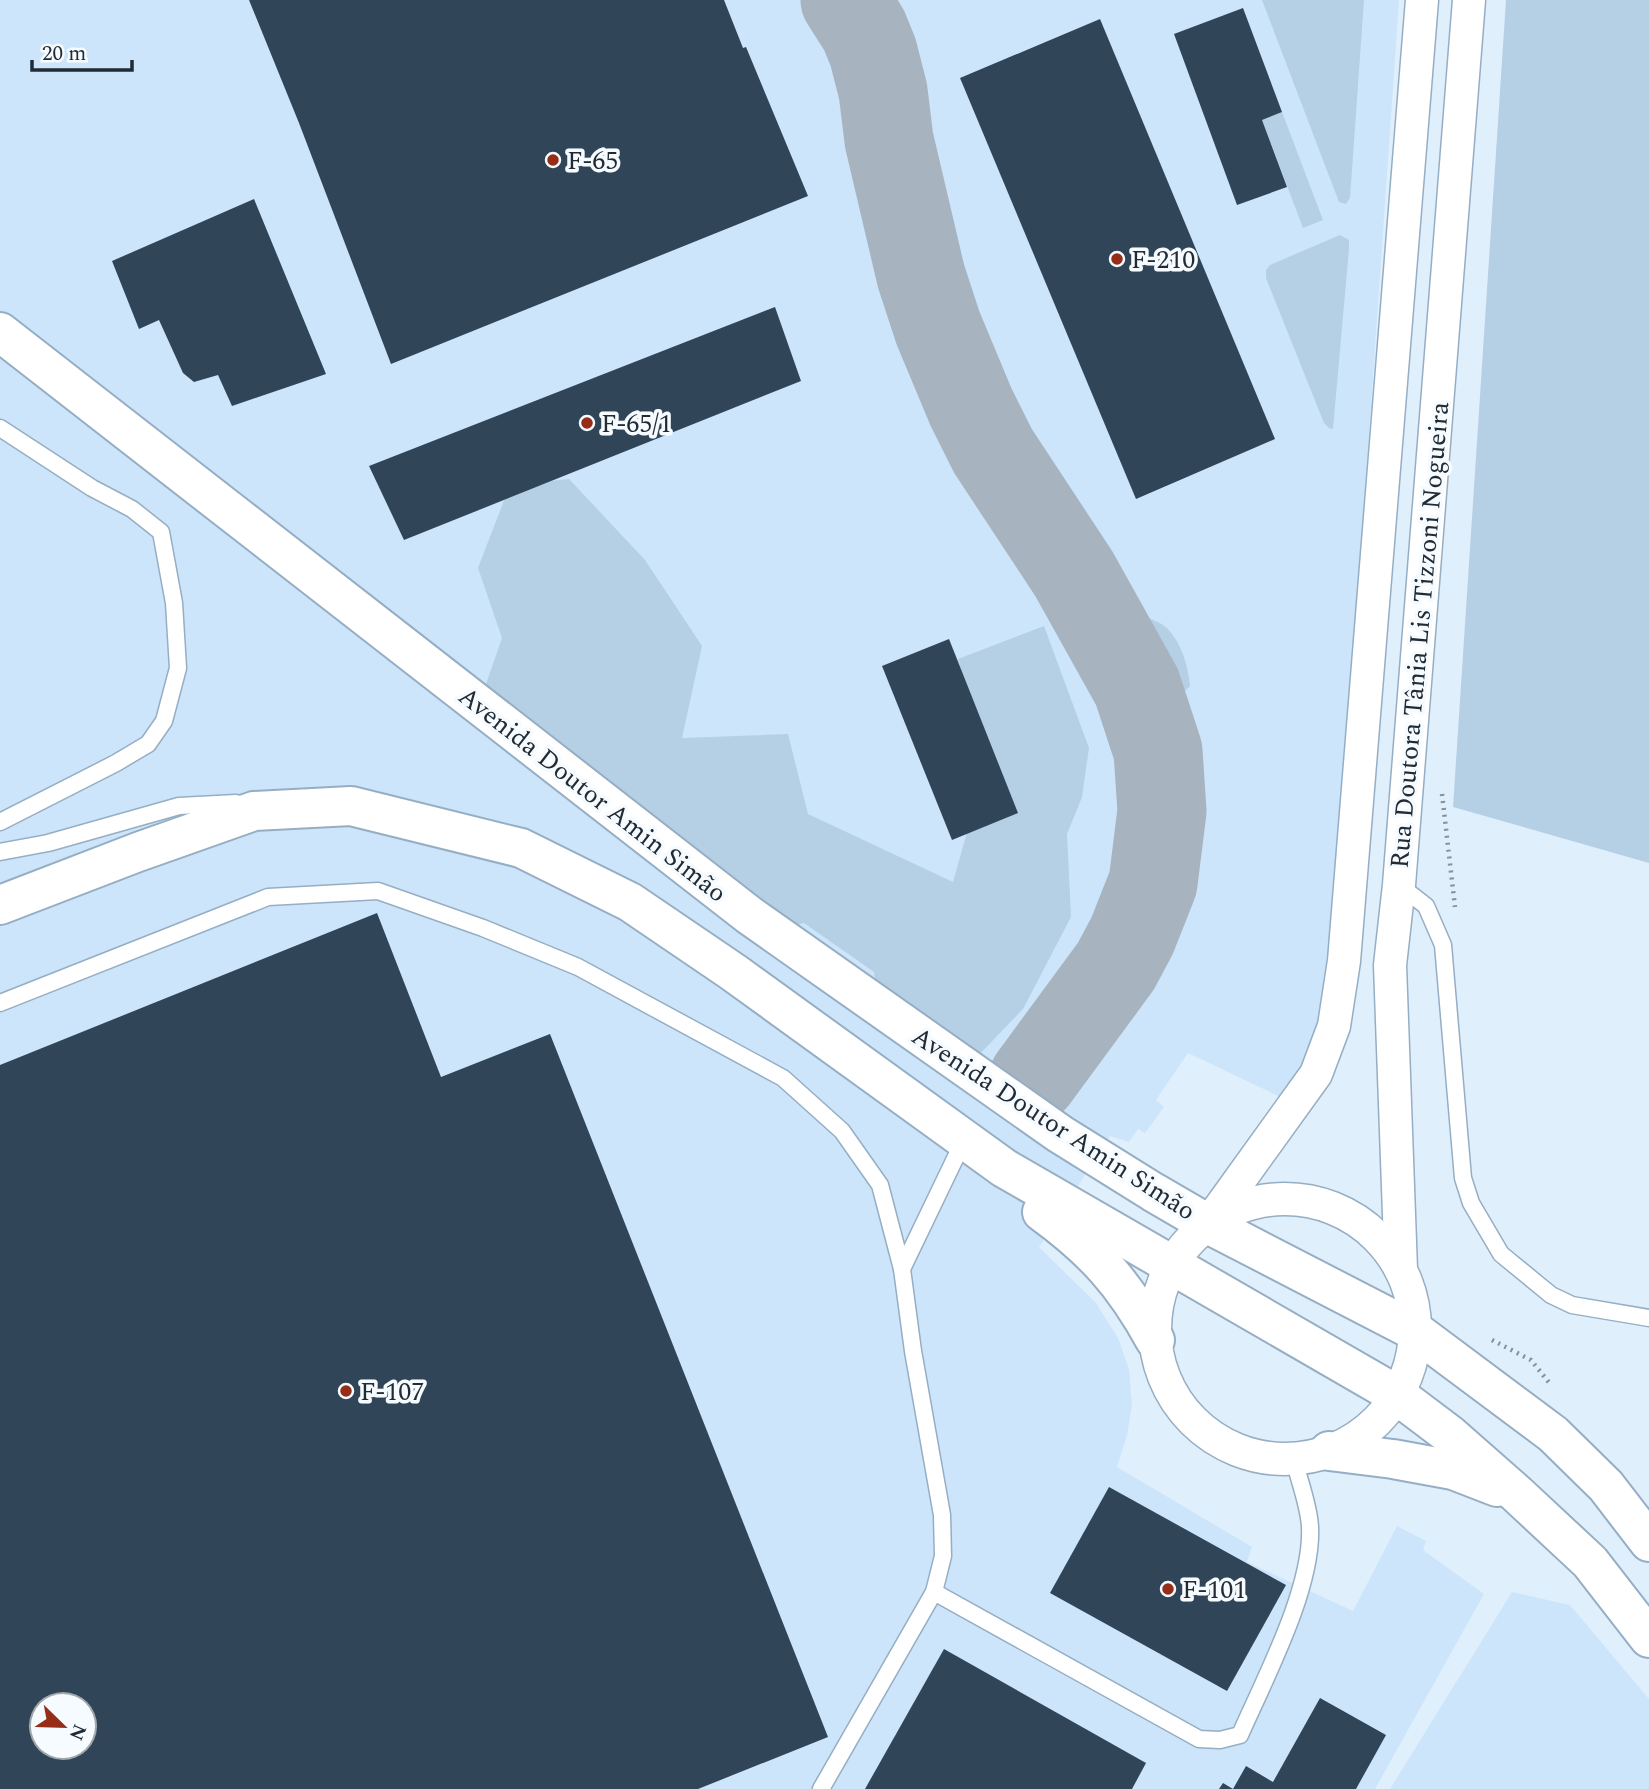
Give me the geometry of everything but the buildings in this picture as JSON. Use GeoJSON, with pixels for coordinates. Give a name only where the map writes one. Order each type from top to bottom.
{"type":"FeatureCollection","features":[{"type":"Feature","properties":{"kind":"street","name":"Rua Doutora Tânia Lis Tizzoni Nogueira"},"geometry":{"type":"LineString","coordinates":[[1208,1224],[1316,1074],[1334,1026],[1344,961],[1422,0]]}},
{"type":"Feature","properties":{"kind":"street","name":"Rua Doutora Tânia Lis Tizzoni Nogueira"},"geometry":{"type":"LineString","coordinates":[[1401,1270],[1390,965],[1399,885],[1469,0]]}},
{"type":"Feature","properties":{"kind":"street","name":"Avenida Doutor Amin Simão"},"geometry":{"type":"LineString","coordinates":[[0,332],[748,915],[1060,1134],[1208,1224],[1415,1331],[1553,1434],[1606,1486],[1649,1542]]}},
{"type":"Feature","properties":{"kind":"street"},"geometry":{"type":"LineString","coordinates":[[0,905],[254,811],[351,806],[521,848],[630,902],[733,972],[1004,1168],[1397,1395],[1450,1436],[1590,1562],[1649,1638]]}},
{"type":"Feature","properties":{"kind":"street"},"geometry":{"type":"LineString","coordinates":[[965,1140],[998,1090]]}},
{"type":"Feature","properties":{"kind":"street"},"geometry":{"type":"LineString","coordinates":[[1004,1168],[1034,1206],[1077,1238],[1124,1289],[1154,1339]]}},
{"type":"Feature","properties":{"kind":"street"},"geometry":{"type":"LineString","coordinates":[[1311,1455],[1356,1438],[1379,1419],[1397,1395],[1410,1364],[1415,1331],[1412,1300],[1401,1270],[1380,1239],[1360,1223],[1350,1216],[1315,1202],[1278,1198],[1241,1206],[1208,1224],[1187,1242],[1171,1265],[1158,1298],[1154,1339],[1159,1368],[1175,1399],[1197,1426],[1226,1446],[1248,1454],[1259,1457],[1311,1455],[1394,1459],[1453,1471],[1517,1494]]}},
{"type":"Feature","properties":{"kind":"lane"},"geometry":{"type":"LineString","coordinates":[[0,428],[92,488],[132,509],[161,532],[174,603],[178,668],[164,721],[148,744],[0,822]]}},
{"type":"Feature","properties":{"kind":"lane"},"geometry":{"type":"LineString","coordinates":[[0,852],[48,843],[179,806],[250,802],[265,811]]}},
{"type":"Feature","properties":{"kind":"lane"},"geometry":{"type":"LineString","coordinates":[[1399,885],[1426,906],[1443,945],[1463,1178],[1471,1203],[1501,1254],[1551,1295],[1573,1305],[1649,1318]]}},
{"type":"Feature","properties":{"kind":"lane"},"geometry":{"type":"LineString","coordinates":[[0,1003],[268,897],[378,891],[483,928],[578,967],[783,1078],[842,1131],[880,1185],[902,1269],[913,1351],[942,1515],[943,1556],[934,1592],[821,1789]]}},
{"type":"Feature","properties":{"kind":"lane"},"geometry":{"type":"LineString","coordinates":[[902,1269],[965,1140]]}},
{"type":"Feature","properties":{"kind":"lane"},"geometry":{"type":"LineString","coordinates":[[934,1592],[1199,1740],[1220,1740],[1240,1735],[1292,1615],[1307,1568],[1311,1455]]}},
{"type":"Feature","properties":{"kind":"path"},"geometry":{"type":"LineString","coordinates":[[1442,780],[1441,794],[1456,913]]}},
{"type":"Feature","properties":{"kind":"shaded area"},"geometry":{"type":"Polygon","coordinates":[[[0,0],[1399,0],[1337,899],[1325,1019],[1291,1102],[1188,1053],[1156,1100],[1164,1107],[1145,1133],[1138,1129],[1129,1142],[1110,1136],[1039,1247],[1096,1303],[1118,1338],[1129,1369],[1132,1405],[1127,1435],[1117,1467],[1252,1547],[1247,1562],[1353,1611],[1397,1526],[1426,1541],[1423,1550],[1484,1594],[1375,1789],[0,1789],[0,0]]]}},
{"type":"Feature","properties":{"kind":"shaded area"},"geometry":{"type":"Polygon","coordinates":[[[1262,0],[1364,0],[1350,198],[1346,204],[1339,202],[1262,0]]]}},
{"type":"Feature","properties":{"kind":"shaded area"},"geometry":{"type":"Polygon","coordinates":[[[1506,0],[1649,0],[1649,863],[1453,807],[1506,0]]]}},
{"type":"Feature","properties":{"kind":"shaded area"},"geometry":{"type":"Polygon","coordinates":[[[1282,112],[1323,220],[1303,228],[1262,120],[1282,112]]]}},
{"type":"Feature","properties":{"kind":"shaded area"},"geometry":{"type":"Polygon","coordinates":[[[1340,235],[1349,240],[1349,249],[1333,429],[1324,423],[1266,278],[1266,270],[1270,265],[1340,235]]]}},
{"type":"Feature","properties":{"kind":"shaded area"},"geometry":{"type":"Polygon","coordinates":[[[569,479],[645,560],[702,646],[682,738],[788,734],[808,814],[953,882],[987,761],[958,659],[1044,626],[1089,748],[1082,797],[1067,834],[1071,917],[1023,1009],[973,1061],[877,995],[874,972],[804,923],[788,927],[485,687],[502,638],[478,568],[510,485],[569,479]]]}},
{"type":"Feature","properties":{"kind":"shaded area"},"geometry":{"type":"Polygon","coordinates":[[[1141,615],[1164,626],[1177,641],[1189,678],[1190,686],[1185,691],[1176,692],[1169,686],[1141,615]]]}},
{"type":"Feature","properties":{"kind":"shaded area"},"geometry":{"type":"Polygon","coordinates":[[[1512,1592],[1570,1605],[1649,1699],[1649,1789],[1390,1789],[1512,1592]]]}},
{"type":"Feature","properties":{"kind":"taxiway"},"geometry":{"type":"LineString","coordinates":[[845,0],[864,30],[873,52],[883,91],[889,140],[921,276],[938,328],[971,407],[993,451],[1074,574],[1137,687],[1158,751],[1162,811],[1153,883],[1132,936],[1116,966],[1033,1079]]}},
{"type":"Feature","properties":{"kind":"place","name":"F-65"},"geometry":{"type":"Point","coordinates":[553,160]}},
{"type":"Feature","properties":{"kind":"place","name":"F-210"},"geometry":{"type":"Point","coordinates":[1117,259]}},
{"type":"Feature","properties":{"kind":"place","name":"F-65/1"},"geometry":{"type":"Point","coordinates":[587,423]}},
{"type":"Feature","properties":{"kind":"place","name":"F-107"},"geometry":{"type":"Point","coordinates":[346,1391]}},
{"type":"Feature","properties":{"kind":"place","name":"F-101"},"geometry":{"type":"Point","coordinates":[1168,1589]}}]}
